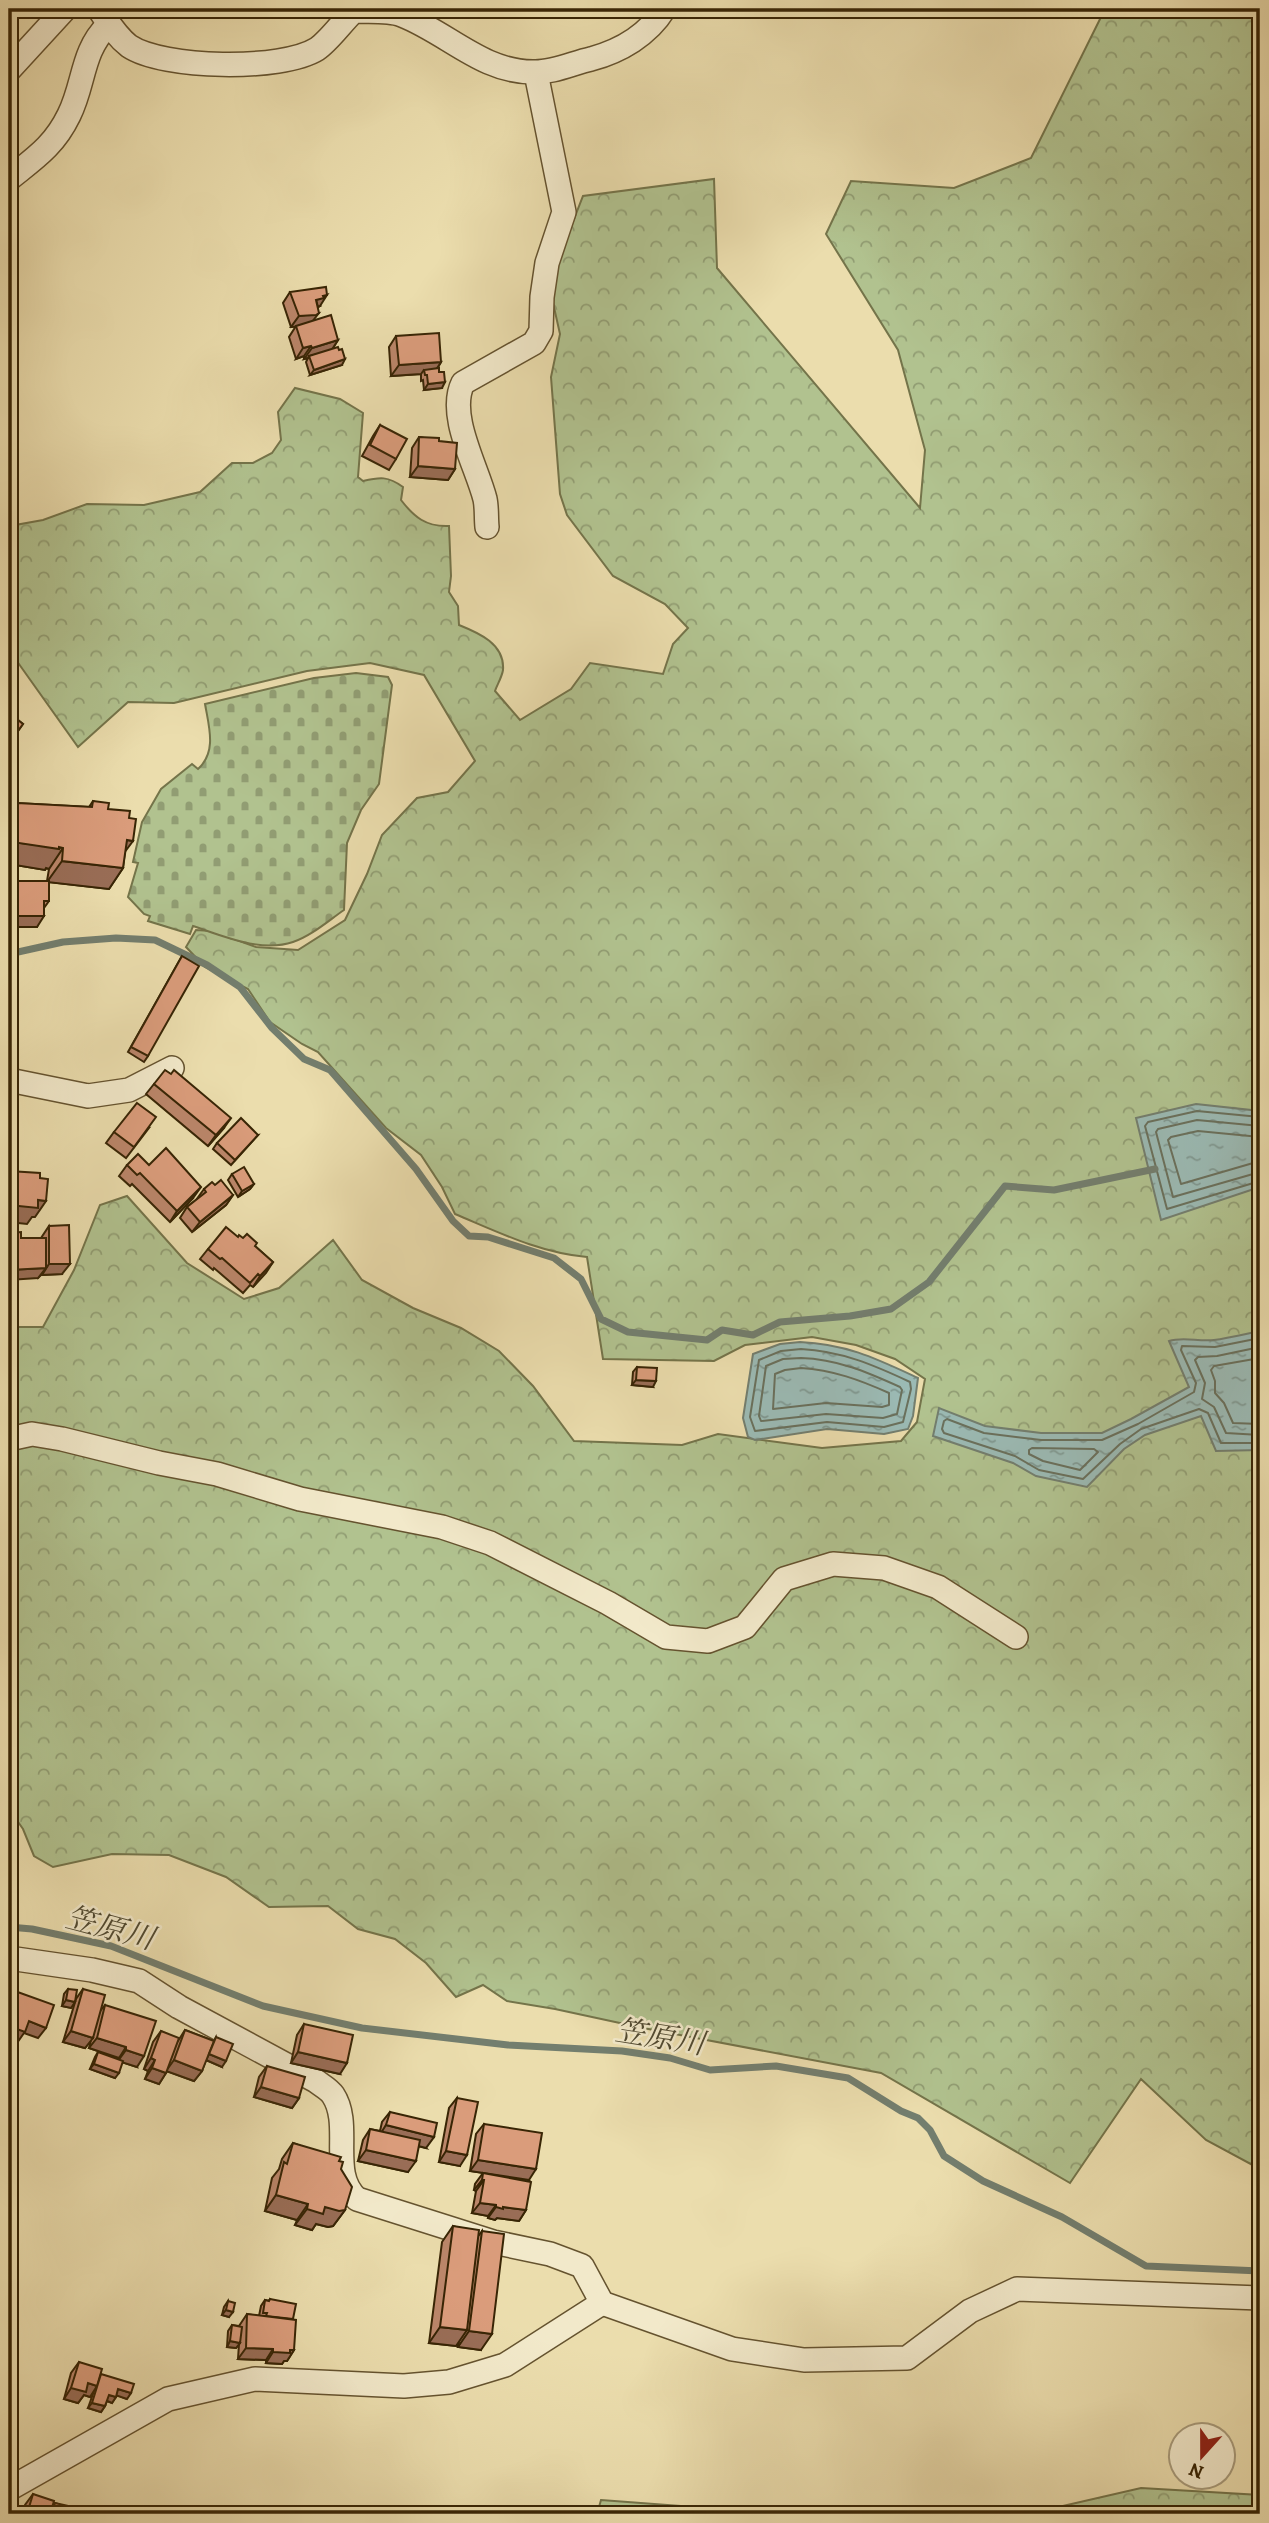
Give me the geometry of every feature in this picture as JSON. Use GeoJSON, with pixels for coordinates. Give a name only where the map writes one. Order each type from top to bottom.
{"type":"FeatureCollection","features":[{"type":"Feature","properties":{"kind":"street"},"geometry":{"type":"LineString","coordinates":[[9,70],[65,9]]}},
{"type":"Feature","properties":{"kind":"street"},"geometry":{"type":"LineString","coordinates":[[103,17],[130,47],[166,61],[262,65],[318,49],[354,11],[401,14],[491,65],[536,73],[602,56],[626,46],[658,18],[664,9]]}},
{"type":"Feature","properties":{"kind":"street"},"geometry":{"type":"LineString","coordinates":[[9,179],[48,147],[59,132],[73,105],[87,54],[103,17]]}},
{"type":"Feature","properties":{"kind":"street"},"geometry":{"type":"LineString","coordinates":[[487,527],[486,502],[459,419],[459,391],[463,383],[534,343],[541,331],[547,263],[564,212],[536,73]]}},
{"type":"Feature","properties":{"kind":"street"},"geometry":{"type":"LineString","coordinates":[[9,1080],[88,1096],[128,1090],[173,1068]]}},
{"type":"Feature","properties":{"kind":"street"},"geometry":{"type":"LineString","coordinates":[[9,1439],[32,1434],[62,1439],[217,1474],[300,1499],[442,1527],[490,1543],[608,1603],[666,1637],[708,1641],[745,1627],[785,1579],[833,1564],[884,1568],[938,1587],[1016,1637]]}},
{"type":"Feature","properties":{"kind":"street"},"geometry":{"type":"LineString","coordinates":[[9,1958],[139,1980],[179,2007],[316,2081],[332,2093],[340,2110],[344,2181],[349,2192],[357,2199],[493,2242],[550,2254],[582,2266],[602,2303],[732,2349],[804,2360],[907,2358],[970,2311],[1017,2289],[1260,2298]]}},
{"type":"Feature","properties":{"kind":"street"},"geometry":{"type":"LineString","coordinates":[[9,2489],[168,2399],[255,2379],[404,2386],[449,2382],[505,2365],[602,2303]]}},
{"type":"Feature","properties":{"kind":"green space"},"geometry":{"type":"Polygon","coordinates":[[[1105,9],[1260,9],[1260,2169],[1206,2140],[1141,2079],[1070,2183],[881,2073],[507,2001],[483,1985],[456,1997],[426,1963],[395,1939],[358,1929],[328,1906],[269,1907],[226,1877],[169,1855],[112,1854],[53,1867],[34,1856],[23,1829],[9,1809],[9,1327],[43,1327],[74,1270],[100,1205],[127,1196],[187,1263],[244,1299],[279,1288],[333,1240],[362,1280],[413,1308],[461,1328],[499,1351],[533,1386],[574,1441],[682,1445],[718,1434],[822,1448],[901,1441],[917,1422],[925,1379],[895,1359],[856,1345],[812,1337],[745,1345],[714,1361],[603,1359],[587,1257],[536,1246],[455,1214],[442,1187],[421,1155],[386,1128],[318,1052],[270,1022],[248,989],[205,967],[186,947],[196,930],[212,931],[256,947],[298,950],[345,920],[382,835],[417,798],[448,792],[475,761],[424,675],[370,663],[307,671],[174,703],[128,702],[78,747],[9,650],[9,528],[43,520],[87,504],[144,505],[200,492],[232,463],[253,463],[272,453],[281,440],[278,412],[295,388],[340,399],[363,413],[358,477],[363,481],[384,478],[398,483],[403,487],[401,500],[416,516],[427,523],[449,526],[449,592],[458,606],[459,625],[482,636],[500,653],[503,670],[495,691],[520,720],[571,689],[590,663],[663,674],[673,644],[688,628],[665,604],[613,576],[567,515],[560,494],[551,377],[560,334],[551,294],[560,255],[583,196],[714,179],[717,268],[920,508],[925,450],[898,350],[826,234],[851,181],[954,188],[1031,158],[1105,9]]]}},
{"type":"Feature","properties":{"kind":"green space"},"geometry":{"type":"Polygon","coordinates":[[[356,673],[388,677],[392,685],[379,784],[361,810],[347,843],[344,910],[306,936],[293,942],[268,946],[242,942],[193,926],[190,934],[148,921],[150,916],[144,914],[128,897],[138,863],[133,862],[142,822],[161,789],[192,764],[198,769],[208,755],[210,730],[205,704],[314,678],[356,673]]]}},
{"type":"Feature","properties":{"kind":"green space"},"geometry":{"type":"Polygon","coordinates":[[[1141,2488],[1168,2490],[1168,2492],[1260,2495],[1260,2514],[1028,2514],[1141,2488]]]}},
{"type":"Feature","properties":{"kind":"green space"},"geometry":{"type":"Polygon","coordinates":[[[601,2500],[786,2514],[597,2514],[601,2500]]]}},
{"type":"Feature","properties":{"kind":"water"},"geometry":{"type":"Polygon","coordinates":[[[1196,1104],[1260,1111],[1260,1187],[1161,1220],[1136,1118],[1196,1104]]]}},
{"type":"Feature","properties":{"kind":"water"},"geometry":{"type":"Polygon","coordinates":[[[1260,1331],[1260,1450],[1216,1451],[1201,1416],[1145,1435],[1124,1449],[1087,1487],[1036,1476],[1013,1463],[933,1436],[939,1408],[985,1426],[1041,1433],[1102,1433],[1189,1387],[1169,1341],[1214,1340],[1260,1331]]]}},
{"type":"Feature","properties":{"kind":"water"},"geometry":{"type":"Polygon","coordinates":[[[800,1342],[847,1349],[918,1378],[913,1416],[908,1429],[884,1434],[827,1429],[755,1440],[748,1437],[743,1418],[753,1354],[780,1344],[800,1342]]]}},
{"type":"Feature","properties":{"kind":"building"},"geometry":{"type":"Polygon","coordinates":[[[326,287],[327,295],[316,300],[319,313],[299,316],[290,292],[326,287]]]}},
{"type":"Feature","properties":{"kind":"building"},"geometry":{"type":"Polygon","coordinates":[[[331,315],[338,340],[303,348],[296,326],[331,315]]]}},
{"type":"Feature","properties":{"kind":"building"},"geometry":{"type":"Polygon","coordinates":[[[439,333],[441,362],[399,365],[396,336],[439,333]]]}},
{"type":"Feature","properties":{"kind":"building"},"geometry":{"type":"Polygon","coordinates":[[[338,347],[339,350],[342,349],[345,359],[314,370],[309,356],[338,347]]]}},
{"type":"Feature","properties":{"kind":"building"},"geometry":{"type":"Polygon","coordinates":[[[439,368],[439,372],[444,372],[445,382],[428,384],[424,370],[439,368]]]}},
{"type":"Feature","properties":{"kind":"building"},"geometry":{"type":"Polygon","coordinates":[[[380,425],[407,439],[396,459],[370,445],[380,425]]]}},
{"type":"Feature","properties":{"kind":"building"},"geometry":{"type":"Polygon","coordinates":[[[419,437],[439,438],[439,441],[457,443],[455,469],[418,466],[419,437]]]}},
{"type":"Feature","properties":{"kind":"building"},"geometry":{"type":"Polygon","coordinates":[[[9,451],[12,452],[9,482],[9,451]]]}},
{"type":"Feature","properties":{"kind":"building"},"geometry":{"type":"Polygon","coordinates":[[[9,713],[23,724],[17,732],[9,729],[9,713]]]}},
{"type":"Feature","properties":{"kind":"building"},"geometry":{"type":"Polygon","coordinates":[[[93,801],[109,803],[108,809],[130,811],[129,818],[136,819],[133,841],[127,840],[123,868],[62,861],[63,848],[12,842],[17,803],[92,807],[93,801]]]}},
{"type":"Feature","properties":{"kind":"building"},"geometry":{"type":"Polygon","coordinates":[[[11,881],[49,881],[49,901],[44,901],[44,916],[16,916],[13,902],[9,902],[9,893],[12,893],[11,881]]]}},
{"type":"Feature","properties":{"kind":"building"},"geometry":{"type":"Polygon","coordinates":[[[182,956],[199,966],[148,1056],[131,1047],[182,956]]]}},
{"type":"Feature","properties":{"kind":"building"},"geometry":{"type":"Polygon","coordinates":[[[165,1070],[171,1074],[174,1070],[231,1118],[216,1135],[154,1084],[165,1070]]]}},
{"type":"Feature","properties":{"kind":"building"},"geometry":{"type":"Polygon","coordinates":[[[137,1103],[156,1117],[134,1147],[114,1132],[137,1103]]]}},
{"type":"Feature","properties":{"kind":"building"},"geometry":{"type":"Polygon","coordinates":[[[241,1118],[258,1135],[235,1160],[217,1143],[241,1118]]]}},
{"type":"Feature","properties":{"kind":"building"},"geometry":{"type":"Polygon","coordinates":[[[166,1148],[201,1187],[177,1211],[140,1173],[137,1175],[127,1165],[138,1154],[149,1165],[166,1148]]]}},
{"type":"Feature","properties":{"kind":"building"},"geometry":{"type":"Polygon","coordinates":[[[244,1167],[254,1184],[242,1191],[232,1174],[244,1167]]]}},
{"type":"Feature","properties":{"kind":"building"},"geometry":{"type":"Polygon","coordinates":[[[9,1171],[40,1173],[40,1178],[48,1179],[46,1201],[38,1200],[38,1208],[9,1205],[9,1171]]]}},
{"type":"Feature","properties":{"kind":"building"},"geometry":{"type":"Polygon","coordinates":[[[221,1180],[233,1195],[200,1222],[187,1207],[206,1192],[204,1189],[212,1182],[215,1185],[221,1180]]]}},
{"type":"Feature","properties":{"kind":"building"},"geometry":{"type":"Polygon","coordinates":[[[69,1225],[70,1264],[49,1264],[49,1226],[69,1225]]]}},
{"type":"Feature","properties":{"kind":"building"},"geometry":{"type":"Polygon","coordinates":[[[226,1227],[238,1237],[239,1235],[243,1238],[247,1234],[257,1243],[255,1246],[273,1262],[250,1283],[208,1249],[226,1227]]]}},
{"type":"Feature","properties":{"kind":"building"},"geometry":{"type":"Polygon","coordinates":[[[21,1232],[21,1238],[46,1238],[46,1268],[9,1270],[9,1233],[21,1232]]]}},
{"type":"Feature","properties":{"kind":"building"},"geometry":{"type":"Polygon","coordinates":[[[637,1367],[657,1368],[656,1381],[636,1380],[637,1367]]]}},
{"type":"Feature","properties":{"kind":"building"},"geometry":{"type":"Polygon","coordinates":[[[68,1989],[77,1990],[75,2002],[66,2000],[68,1989]]]}},
{"type":"Feature","properties":{"kind":"building"},"geometry":{"type":"Polygon","coordinates":[[[83,1989],[105,1995],[93,2038],[71,2031],[83,1989]]]}},
{"type":"Feature","properties":{"kind":"building"},"geometry":{"type":"Polygon","coordinates":[[[12,1990],[54,2005],[46,2028],[29,2021],[25,2032],[14,2028],[11,2034],[9,2033],[9,1993],[12,1990]]]}},
{"type":"Feature","properties":{"kind":"building"},"geometry":{"type":"Polygon","coordinates":[[[105,2005],[156,2021],[144,2056],[97,2038],[105,2005]]]}},
{"type":"Feature","properties":{"kind":"building"},"geometry":{"type":"Polygon","coordinates":[[[304,2024],[353,2035],[347,2063],[298,2052],[304,2024]]]}},
{"type":"Feature","properties":{"kind":"building"},"geometry":{"type":"Polygon","coordinates":[[[185,2030],[214,2041],[202,2071],[174,2060],[185,2030]]]}},
{"type":"Feature","properties":{"kind":"building"},"geometry":{"type":"Polygon","coordinates":[[[161,2031],[179,2038],[166,2073],[152,2068],[155,2060],[151,2058],[161,2031]]]}},
{"type":"Feature","properties":{"kind":"building"},"geometry":{"type":"Polygon","coordinates":[[[216,2037],[233,2044],[226,2061],[209,2054],[216,2037]]]}},
{"type":"Feature","properties":{"kind":"building"},"geometry":{"type":"Polygon","coordinates":[[[98,2052],[123,2061],[119,2073],[94,2064],[98,2052]]]}},
{"type":"Feature","properties":{"kind":"building"},"geometry":{"type":"Polygon","coordinates":[[[267,2066],[305,2077],[299,2098],[261,2087],[267,2066]]]}},
{"type":"Feature","properties":{"kind":"building"},"geometry":{"type":"Polygon","coordinates":[[[457,2098],[478,2102],[467,2155],[446,2151],[457,2098]]]}},
{"type":"Feature","properties":{"kind":"building"},"geometry":{"type":"Polygon","coordinates":[[[390,2112],[437,2123],[434,2137],[386,2125],[390,2112]]]}},
{"type":"Feature","properties":{"kind":"building"},"geometry":{"type":"Polygon","coordinates":[[[484,2124],[542,2133],[536,2169],[478,2160],[484,2124]]]}},
{"type":"Feature","properties":{"kind":"building"},"geometry":{"type":"Polygon","coordinates":[[[370,2129],[420,2140],[416,2161],[366,2150],[370,2129]]]}},
{"type":"Feature","properties":{"kind":"building"},"geometry":{"type":"Polygon","coordinates":[[[293,2143],[341,2157],[341,2169],[352,2187],[345,2210],[325,2207],[323,2214],[307,2209],[308,2204],[276,2195],[284,2162],[287,2164],[293,2143]]]}},
{"type":"Feature","properties":{"kind":"building"},"geometry":{"type":"Polygon","coordinates":[[[483,2173],[531,2182],[526,2210],[503,2209],[496,2205],[480,2203],[483,2173]]]}},
{"type":"Feature","properties":{"kind":"building"},"geometry":{"type":"Polygon","coordinates":[[[453,2226],[479,2230],[467,2330],[440,2327],[453,2226]]]}},
{"type":"Feature","properties":{"kind":"building"},"geometry":{"type":"Polygon","coordinates":[[[482,2231],[504,2234],[492,2334],[469,2331],[482,2231]]]}},
{"type":"Feature","properties":{"kind":"building"},"geometry":{"type":"Polygon","coordinates":[[[265,2300],[296,2304],[293,2319],[266,2316],[267,2313],[263,2313],[265,2300]]]}},
{"type":"Feature","properties":{"kind":"building"},"geometry":{"type":"Polygon","coordinates":[[[228,2301],[235,2303],[233,2312],[226,2310],[228,2301]]]}},
{"type":"Feature","properties":{"kind":"building"},"geometry":{"type":"Polygon","coordinates":[[[247,2314],[296,2320],[294,2350],[290,2350],[290,2353],[246,2348],[247,2314]]]}},
{"type":"Feature","properties":{"kind":"building"},"geometry":{"type":"Polygon","coordinates":[[[232,2325],[242,2327],[240,2343],[230,2341],[232,2325]]]}},
{"type":"Feature","properties":{"kind":"building"},"geometry":{"type":"Polygon","coordinates":[[[79,2362],[102,2369],[97,2386],[88,2383],[86,2392],[71,2388],[79,2362]]]}},
{"type":"Feature","properties":{"kind":"building"},"geometry":{"type":"Polygon","coordinates":[[[101,2374],[134,2384],[131,2393],[118,2389],[116,2397],[109,2395],[105,2406],[92,2403],[101,2374]]]}},
{"type":"Feature","properties":{"kind":"building"},"geometry":{"type":"Polygon","coordinates":[[[33,2494],[54,2501],[50,2514],[27,2514],[33,2494]]]}},
{"type":"Feature","properties":{"kind":"building"},"geometry":{"type":"Polygon","coordinates":[[[55,2503],[86,2510],[85,2514],[52,2514],[55,2503]]]}},
{"type":"Feature","properties":{"kind":"waterway"},"geometry":{"type":"LineString","coordinates":[[9,954],[63,942],[116,938],[155,940],[207,965],[240,987],[272,1028],[304,1059],[330,1070],[416,1169],[453,1221],[469,1236],[488,1237],[554,1258],[581,1279],[601,1319],[628,1332],[707,1340],[722,1330],[753,1335],[780,1322],[850,1316],[891,1309],[929,1282],[1005,1186],[1054,1190],[1155,1169]]}},
{"type":"Feature","properties":{"kind":"waterway","name":"笠原川"},"geometry":{"type":"LineString","coordinates":[[9,1927],[32,1929],[111,1946],[263,2006],[362,2028],[508,2045],[622,2051],[670,2058],[710,2070],[776,2066],[848,2078],[901,2111],[918,2118],[930,2130],[944,2156],[983,2181],[1062,2217],[1146,2266],[1260,2271]]}}]}
